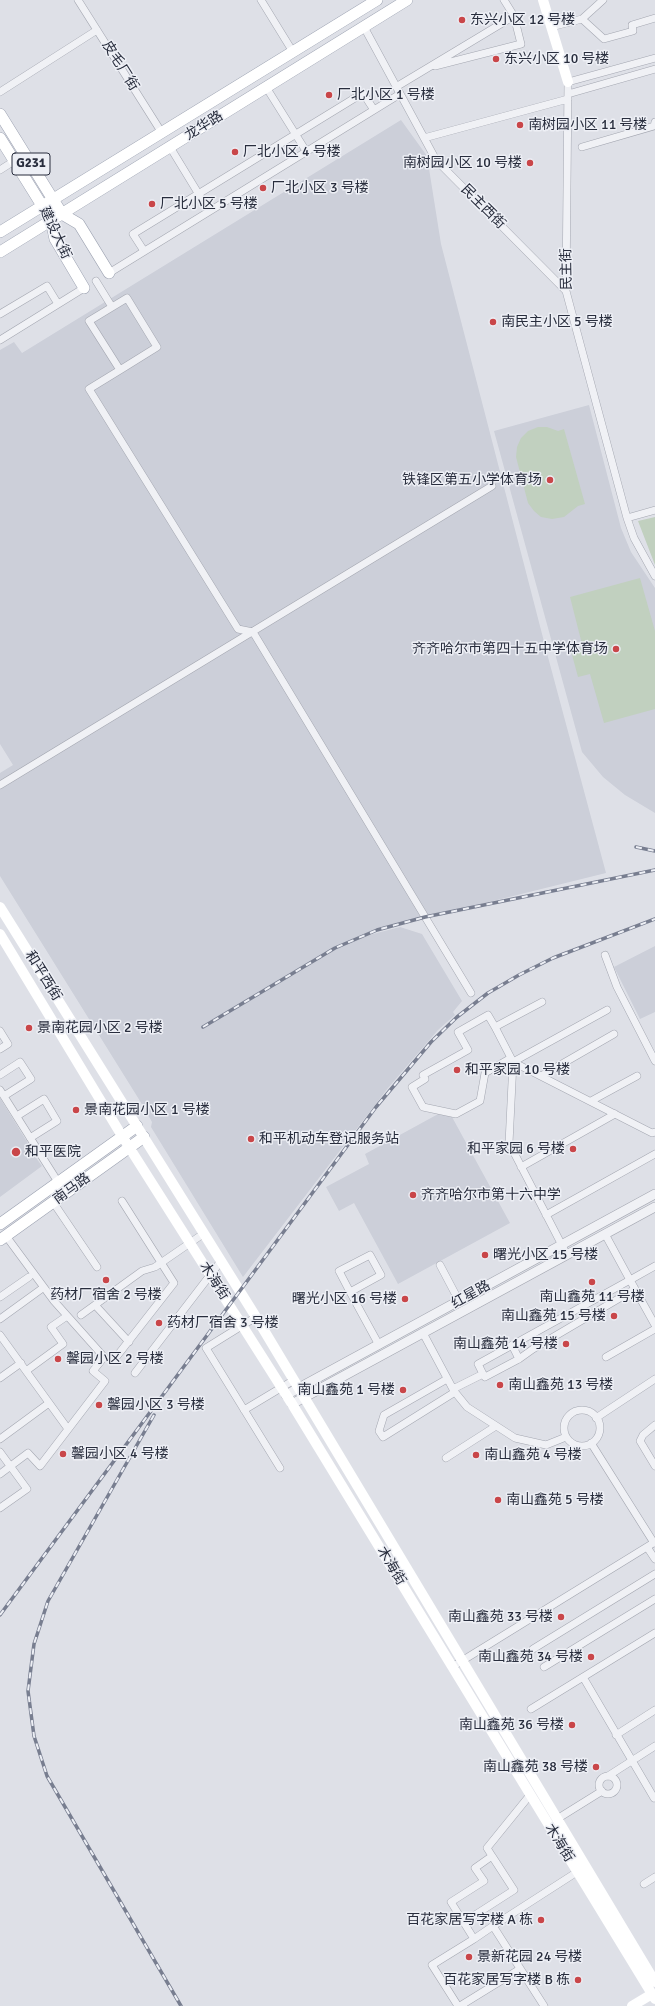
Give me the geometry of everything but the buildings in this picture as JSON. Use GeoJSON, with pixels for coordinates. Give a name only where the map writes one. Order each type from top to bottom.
{"type":"FeatureCollection","features":[{"type":"Feature","properties":{"kind":"main road","name":"龙华路"},"geometry":{"type":"LineString","coordinates":[[0,232],[377,0]]}},
{"type":"Feature","properties":{"kind":"main road","name":"龙华路"},"geometry":{"type":"LineString","coordinates":[[0,252],[407,0]]}},
{"type":"Feature","properties":{"kind":"main road","name":"民主街"},"geometry":{"type":"LineString","coordinates":[[543,0],[568,82]]}},
{"type":"Feature","properties":{"kind":"main road","name":"建设大街"},"geometry":{"type":"LineString","coordinates":[[0,114],[62,214],[79,224],[109,273]]}},
{"type":"Feature","properties":{"kind":"main road","name":"建设大街"},"geometry":{"type":"LineString","coordinates":[[0,138],[52,220],[55,239],[84,288]]}},
{"type":"Feature","properties":{"kind":"main road","name":"和平西街"},"geometry":{"type":"LineString","coordinates":[[0,907],[137,1126]]}},
{"type":"Feature","properties":{"kind":"main road","name":"和平西街"},"geometry":{"type":"LineString","coordinates":[[0,934],[122,1136]]}},
{"type":"Feature","properties":{"kind":"main road","name":"南马路"},"geometry":{"type":"LineString","coordinates":[[0,1224],[137,1126]]}},
{"type":"Feature","properties":{"kind":"main road","name":"木海街"},"geometry":{"type":"LineString","coordinates":[[137,1126],[256,1317],[557,1819],[654,1992]]}},
{"type":"Feature","properties":{"kind":"main road","name":"木海街"},"geometry":{"type":"LineString","coordinates":[[122,1136],[287,1395],[577,1872],[654,1992]]}},
{"type":"Feature","properties":{"kind":"main road","name":"南马路"},"geometry":{"type":"LineString","coordinates":[[3,1238],[144,1137]]}},
{"type":"Feature","properties":{"kind":"main road"},"geometry":{"type":"LineString","coordinates":[[632,2006],[654,1992]]}},
{"type":"Feature","properties":{"kind":"street","name":"皮毛厂街"},"geometry":{"type":"LineString","coordinates":[[78,0],[162,133]]}},
{"type":"Feature","properties":{"kind":"street"},"geometry":{"type":"LineString","coordinates":[[261,0],[293,52]]}},
{"type":"Feature","properties":{"kind":"street"},"geometry":{"type":"LineString","coordinates":[[426,69],[521,44],[514,16],[504,0]]}},
{"type":"Feature","properties":{"kind":"street"},"geometry":{"type":"LineString","coordinates":[[551,28],[582,19],[603,0]]}},
{"type":"Feature","properties":{"kind":"street"},"geometry":{"type":"LineString","coordinates":[[109,273],[374,110],[426,69],[514,16]]}},
{"type":"Feature","properties":{"kind":"street"},"geometry":{"type":"LineString","coordinates":[[582,19],[604,39],[633,31],[632,25],[655,18]]}},
{"type":"Feature","properties":{"kind":"street","name":"民主西街"},"geometry":{"type":"LineString","coordinates":[[364,27],[436,160],[566,291]]}},
{"type":"Feature","properties":{"kind":"street"},"geometry":{"type":"LineString","coordinates":[[0,92],[97,30]]}},
{"type":"Feature","properties":{"kind":"street"},"geometry":{"type":"LineString","coordinates":[[424,138],[655,71],[653,59],[568,82]]}},
{"type":"Feature","properties":{"kind":"street","name":"民主街"},"geometry":{"type":"LineString","coordinates":[[568,82],[566,291],[627,518],[634,538],[655,576]]}},
{"type":"Feature","properties":{"kind":"street"},"geometry":{"type":"LineString","coordinates":[[266,87],[306,151]]}},
{"type":"Feature","properties":{"kind":"street"},"geometry":{"type":"LineString","coordinates":[[144,252],[133,234],[363,93],[374,110]]}},
{"type":"Feature","properties":{"kind":"street"},"geometry":{"type":"LineString","coordinates":[[582,147],[654,126],[655,122]]}},
{"type":"Feature","properties":{"kind":"street"},"geometry":{"type":"LineString","coordinates":[[170,147],[209,211]]}},
{"type":"Feature","properties":{"kind":"street"},"geometry":{"type":"LineString","coordinates":[[0,170],[14,161]]}},
{"type":"Feature","properties":{"kind":"street"},"geometry":{"type":"LineString","coordinates":[[96,281],[112,307]]}},
{"type":"Feature","properties":{"kind":"street"},"geometry":{"type":"LineString","coordinates":[[0,314],[47,286],[58,304]]}},
{"type":"Feature","properties":{"kind":"street"},"geometry":{"type":"LineString","coordinates":[[0,340],[84,288]]}},
{"type":"Feature","properties":{"kind":"street"},"geometry":{"type":"LineString","coordinates":[[120,370],[89,321],[127,298],[157,347],[120,370],[89,389],[238,629],[253,632],[471,993]]}},
{"type":"Feature","properties":{"kind":"street"},"geometry":{"type":"LineString","coordinates":[[0,785],[492,486]]}},
{"type":"Feature","properties":{"kind":"street"},"geometry":{"type":"LineString","coordinates":[[627,518],[655,510]]}},
{"type":"Feature","properties":{"kind":"street"},"geometry":{"type":"LineString","coordinates":[[605,955],[618,988],[655,1062]]}},
{"type":"Feature","properties":{"kind":"street"},"geometry":{"type":"LineString","coordinates":[[495,1028],[542,1002]]}},
{"type":"Feature","properties":{"kind":"street"},"geometry":{"type":"LineString","coordinates":[[567,1255],[509,1144],[512,1060],[488,1015],[458,1032],[468,1050],[423,1075],[425,1079],[412,1087],[423,1107],[456,1114],[480,1101],[484,1073],[512,1060],[607,1010]]}},
{"type":"Feature","properties":{"kind":"street"},"geometry":{"type":"LineString","coordinates":[[0,1031],[8,1044],[0,1050]]}},
{"type":"Feature","properties":{"kind":"street"},"geometry":{"type":"LineString","coordinates":[[541,1076],[614,1034]]}},
{"type":"Feature","properties":{"kind":"street"},"geometry":{"type":"LineString","coordinates":[[512,1060],[615,1114],[652,1132],[655,1132]]}},
{"type":"Feature","properties":{"kind":"street"},"geometry":{"type":"LineString","coordinates":[[0,1075],[20,1062],[30,1079],[2,1093],[58,1182]]}},
{"type":"Feature","properties":{"kind":"street"},"geometry":{"type":"LineString","coordinates":[[591,1101],[637,1076]]}},
{"type":"Feature","properties":{"kind":"street"},"geometry":{"type":"LineString","coordinates":[[17,1116],[44,1099],[57,1121],[30,1138]]}},
{"type":"Feature","properties":{"kind":"street"},"geometry":{"type":"LineString","coordinates":[[521,1167],[615,1114]]}},
{"type":"Feature","properties":{"kind":"street"},"geometry":{"type":"LineString","coordinates":[[546,1215],[655,1154]]}},
{"type":"Feature","properties":{"kind":"street","name":"红星路"},"geometry":{"type":"LineString","coordinates":[[287,1395],[655,1194]]}},
{"type":"Feature","properties":{"kind":"street"},"geometry":{"type":"LineString","coordinates":[[117,1356],[174,1283],[122,1201]]}},
{"type":"Feature","properties":{"kind":"street"},"geometry":{"type":"LineString","coordinates":[[53,1202],[97,1267]]}},
{"type":"Feature","properties":{"kind":"street","name":"红星路"},"geometry":{"type":"LineString","coordinates":[[299,1389],[423,1333],[655,1207]]}},
{"type":"Feature","properties":{"kind":"street"},"geometry":{"type":"LineString","coordinates":[[81,1315],[142,1271],[161,1263],[203,1234]]}},
{"type":"Feature","properties":{"kind":"street"},"geometry":{"type":"LineString","coordinates":[[605,1234],[655,1325]]}},
{"type":"Feature","properties":{"kind":"street"},"geometry":{"type":"LineString","coordinates":[[0,1474],[28,1453],[40,1466],[105,1381],[93,1371],[104,1358],[67,1316],[3,1238]]}},
{"type":"Feature","properties":{"kind":"street"},"geometry":{"type":"LineString","coordinates":[[350,1292],[381,1275],[370,1255],[339,1271],[350,1292],[379,1345]]}},
{"type":"Feature","properties":{"kind":"street"},"geometry":{"type":"LineString","coordinates":[[135,1373],[220,1260]]}},
{"type":"Feature","properties":{"kind":"street"},"geometry":{"type":"LineString","coordinates":[[440,1265],[459,1301]]}},
{"type":"Feature","properties":{"kind":"street"},"geometry":{"type":"LineString","coordinates":[[635,1289],[519,1359],[485,1377],[483,1374],[478,1364],[655,1266]]}},
{"type":"Feature","properties":{"kind":"street"},"geometry":{"type":"LineString","coordinates":[[0,1297],[29,1277]]}},
{"type":"Feature","properties":{"kind":"street"},"geometry":{"type":"LineString","coordinates":[[0,1319],[40,1290]]}},
{"type":"Feature","properties":{"kind":"street"},"geometry":{"type":"LineString","coordinates":[[95,1305],[129,1342]]}},
{"type":"Feature","properties":{"kind":"street"},"geometry":{"type":"LineString","coordinates":[[583,1306],[584,1320]]}},
{"type":"Feature","properties":{"kind":"street"},"geometry":{"type":"LineString","coordinates":[[26,1371],[63,1344],[51,1327],[67,1316]]}},
{"type":"Feature","properties":{"kind":"street"},"geometry":{"type":"LineString","coordinates":[[256,1317],[206,1348],[280,1468]]}},
{"type":"Feature","properties":{"kind":"street"},"geometry":{"type":"LineString","coordinates":[[606,1357],[655,1329]]}},
{"type":"Feature","properties":{"kind":"street"},"geometry":{"type":"LineString","coordinates":[[423,1333],[454,1391],[467,1407],[515,1438],[546,1446],[566,1437]]}},
{"type":"Feature","properties":{"kind":"street"},"geometry":{"type":"LineString","coordinates":[[0,1335],[68,1429]]}},
{"type":"Feature","properties":{"kind":"street"},"geometry":{"type":"LineString","coordinates":[[512,1345],[519,1359]]}},
{"type":"Feature","properties":{"kind":"street"},"geometry":{"type":"LineString","coordinates":[[0,1378],[21,1364]]}},
{"type":"Feature","properties":{"kind":"street"},"geometry":{"type":"LineString","coordinates":[[448,1379],[384,1415],[379,1431],[383,1437],[483,1374]]}},
{"type":"Feature","properties":{"kind":"street"},"geometry":{"type":"LineString","coordinates":[[596,1418],[655,1379]]}},
{"type":"Feature","properties":{"kind":"street"},"geometry":{"type":"LineString","coordinates":[[244,1410],[287,1395],[299,1389]]}},
{"type":"Feature","properties":{"kind":"street"},"geometry":{"type":"LineString","coordinates":[[0,1439],[50,1403]]}},
{"type":"Feature","properties":{"kind":"street"},"geometry":{"type":"LineString","coordinates":[[584,1411],[596,1418],[599,1432],[597,1437],[591,1443],[583,1446],[577,1445],[572,1443],[566,1437],[564,1427],[565,1421],[574,1413],[584,1411]]}},
{"type":"Feature","properties":{"kind":"street"},"geometry":{"type":"LineString","coordinates":[[655,1425],[643,1435],[640,1441],[655,1466]]}},
{"type":"Feature","properties":{"kind":"street"},"geometry":{"type":"LineString","coordinates":[[446,1458],[496,1426]]}},
{"type":"Feature","properties":{"kind":"street"},"geometry":{"type":"LineString","coordinates":[[591,1443],[652,1544],[655,1560]]}},
{"type":"Feature","properties":{"kind":"street"},"geometry":{"type":"LineString","coordinates":[[0,1452],[27,1489],[0,1508]]}},
{"type":"Feature","properties":{"kind":"street"},"geometry":{"type":"LineString","coordinates":[[452,1667],[652,1544]]}},
{"type":"Feature","properties":{"kind":"street"},"geometry":{"type":"LineString","coordinates":[[533,1649],[655,1574]]}},
{"type":"Feature","properties":{"kind":"street"},"geometry":{"type":"LineString","coordinates":[[544,1667],[655,1599]]}},
{"type":"Feature","properties":{"kind":"street"},"geometry":{"type":"LineString","coordinates":[[531,1709],[655,1633]]}},
{"type":"Feature","properties":{"kind":"street"},"geometry":{"type":"LineString","coordinates":[[583,1677],[616,1735],[655,1798]]}},
{"type":"Feature","properties":{"kind":"street"},"geometry":{"type":"LineString","coordinates":[[616,1735],[655,1710]]}},
{"type":"Feature","properties":{"kind":"street"},"geometry":{"type":"LineString","coordinates":[[602,1791],[599,1786],[600,1780],[655,1746]]}},
{"type":"Feature","properties":{"kind":"street"},"geometry":{"type":"LineString","coordinates":[[557,1819],[602,1791],[610,1793],[616,1788],[615,1780],[608,1776]]}},
{"type":"Feature","properties":{"kind":"street"},"geometry":{"type":"LineString","coordinates":[[464,1922],[514,1890],[487,1848],[530,1795]]}},
{"type":"Feature","properties":{"kind":"street"},"geometry":{"type":"LineString","coordinates":[[474,1939],[451,1902],[484,1881],[475,1868],[492,1856]]}},
{"type":"Feature","properties":{"kind":"street"},"geometry":{"type":"LineString","coordinates":[[520,1969],[459,2006],[432,1965],[577,1872]]}},
{"type":"Feature","properties":{"kind":"street"},"geometry":{"type":"LineString","coordinates":[[644,1884],[655,1877]]}},
{"type":"Feature","properties":{"kind":"street"},"geometry":{"type":"LineString","coordinates":[[493,1926],[544,2006]]}},
{"type":"Feature","properties":{"kind":"shaded area"},"geometry":{"type":"Polygon","coordinates":[[[401,120],[427,156],[441,244],[548,657],[606,873],[396,925],[354,939],[400,927],[422,934],[462,1001],[453,1012],[455,1015],[438,1030],[388,1088],[243,1277],[151,1127],[152,1122],[140,1101],[0,876],[0,773],[13,765],[0,744],[0,350],[14,342],[22,353],[401,120]]]}},
{"type":"Feature","properties":{"kind":"shaded area"},"geometry":{"type":"Polygon","coordinates":[[[589,405],[621,528],[631,552],[655,588],[655,813],[625,795],[603,777],[582,752],[494,431],[589,405]]]}},
{"type":"Feature","properties":{"kind":"shaded area"},"geometry":{"type":"Polygon","coordinates":[[[655,946],[655,1012],[640,1019],[614,967],[655,946]]]}},
{"type":"Feature","properties":{"kind":"shaded area","name":"和平医院"},"geometry":{"type":"Polygon","coordinates":[[[0,1098],[29,1145],[28,1147],[42,1166],[0,1197],[0,1098]]]}},
{"type":"Feature","properties":{"kind":"shaded area","name":"齐齐哈尔市第十六中学"},"geometry":{"type":"Polygon","coordinates":[[[440,1113],[452,1117],[510,1223],[398,1284],[354,1203],[339,1211],[326,1187],[369,1164],[365,1154],[440,1113]]]}},
{"type":"Feature","properties":{"kind":"green space","name":"铁锋区第五小学体育场"},"geometry":{"type":"Polygon","coordinates":[[[538,427],[547,427],[558,431],[564,429],[585,504],[578,506],[564,517],[552,519],[541,517],[528,503],[516,457],[517,447],[521,438],[528,431],[538,427]]]}},
{"type":"Feature","properties":{"kind":"green space"},"geometry":{"type":"Polygon","coordinates":[[[655,517],[655,565],[638,521],[655,517]]]}},
{"type":"Feature","properties":{"kind":"green space","name":"齐齐哈尔市第四十五中学体育场"},"geometry":{"type":"Polygon","coordinates":[[[640,578],[655,631],[655,709],[604,723],[590,674],[578,677],[571,651],[583,648],[570,597],[640,578]]]}},
{"type":"Feature","properties":{"kind":"railway"},"geometry":{"type":"LineString","coordinates":[[636,847],[655,851]]}},
{"type":"Feature","properties":{"kind":"railway"},"geometry":{"type":"LineString","coordinates":[[203,1027],[335,948],[377,930],[425,917],[655,870]]}},
{"type":"Feature","properties":{"kind":"railway"},"geometry":{"type":"LineString","coordinates":[[0,1615],[376,1107],[431,1042],[457,1017],[488,993],[519,975],[553,958],[655,919]]}},
{"type":"Feature","properties":{"kind":"railway"},"geometry":{"type":"LineString","coordinates":[[154,1415],[48,1601],[34,1644],[28,1691],[34,1736],[47,1776],[181,2006]]}},
{"type":"Feature","properties":{"kind":"place","name":"东兴小区 12 号楼"},"geometry":{"type":"Point","coordinates":[462,20]}},
{"type":"Feature","properties":{"kind":"place","name":"东兴小区 10 号楼"},"geometry":{"type":"Point","coordinates":[496,59]}},
{"type":"Feature","properties":{"kind":"place","name":"厂北小区 1 号楼"},"geometry":{"type":"Point","coordinates":[329,95]}},
{"type":"Feature","properties":{"kind":"place","name":"南树园小区 11 号楼"},"geometry":{"type":"Point","coordinates":[520,125]}},
{"type":"Feature","properties":{"kind":"place","name":"厂北小区 4 号楼"},"geometry":{"type":"Point","coordinates":[235,152]}},
{"type":"Feature","properties":{"kind":"place","name":"南树园小区 10 号楼"},"geometry":{"type":"Point","coordinates":[530,163]}},
{"type":"Feature","properties":{"kind":"place","name":"厂北小区 3 号楼"},"geometry":{"type":"Point","coordinates":[263,188]}},
{"type":"Feature","properties":{"kind":"place","name":"厂北小区 5 号楼"},"geometry":{"type":"Point","coordinates":[152,204]}},
{"type":"Feature","properties":{"kind":"place","name":"南民主小区 5 号楼"},"geometry":{"type":"Point","coordinates":[493,322]}},
{"type":"Feature","properties":{"kind":"place","name":"铁锋区第五小学体育场"},"geometry":{"type":"Point","coordinates":[550,480]}},
{"type":"Feature","properties":{"kind":"place","name":"齐齐哈尔市第四十五中学体育场"},"geometry":{"type":"Point","coordinates":[616,649]}},
{"type":"Feature","properties":{"kind":"place","name":"景南花园小区 2 号楼"},"geometry":{"type":"Point","coordinates":[29,1028]}},
{"type":"Feature","properties":{"kind":"place","name":"和平家园 10 号楼"},"geometry":{"type":"Point","coordinates":[457,1070]}},
{"type":"Feature","properties":{"kind":"place","name":"景南花园小区 1 号楼"},"geometry":{"type":"Point","coordinates":[76,1110]}},
{"type":"Feature","properties":{"kind":"place","name":"和平机动车登记服务站"},"geometry":{"type":"Point","coordinates":[251,1139]}},
{"type":"Feature","properties":{"kind":"place","name":"和平家园 6 号楼"},"geometry":{"type":"Point","coordinates":[573,1149]}},
{"type":"Feature","properties":{"kind":"place","name":"和平医院"},"geometry":{"type":"Point","coordinates":[16,1152]}},
{"type":"Feature","properties":{"kind":"place","name":"齐齐哈尔市第十六中学"},"geometry":{"type":"Point","coordinates":[413,1195]}},
{"type":"Feature","properties":{"kind":"place","name":"曙光小区 15 号楼"},"geometry":{"type":"Point","coordinates":[485,1255]}},
{"type":"Feature","properties":{"kind":"place","name":"药材厂宿舍 2 号楼"},"geometry":{"type":"Point","coordinates":[106,1280]}},
{"type":"Feature","properties":{"kind":"place","name":"南山鑫苑 11 号楼"},"geometry":{"type":"Point","coordinates":[592,1282]}},
{"type":"Feature","properties":{"kind":"place","name":"曙光小区 16 号楼"},"geometry":{"type":"Point","coordinates":[405,1299]}},
{"type":"Feature","properties":{"kind":"place","name":"南山鑫苑 15 号楼"},"geometry":{"type":"Point","coordinates":[614,1316]}},
{"type":"Feature","properties":{"kind":"place","name":"药材厂宿舍 3 号楼"},"geometry":{"type":"Point","coordinates":[159,1323]}},
{"type":"Feature","properties":{"kind":"place","name":"南山鑫苑 14 号楼"},"geometry":{"type":"Point","coordinates":[566,1344]}},
{"type":"Feature","properties":{"kind":"place","name":"馨园小区 2 号楼"},"geometry":{"type":"Point","coordinates":[58,1359]}},
{"type":"Feature","properties":{"kind":"place","name":"南山鑫苑 13 号楼"},"geometry":{"type":"Point","coordinates":[500,1385]}},
{"type":"Feature","properties":{"kind":"place","name":"南山鑫苑 1 号楼"},"geometry":{"type":"Point","coordinates":[403,1390]}},
{"type":"Feature","properties":{"kind":"place","name":"馨园小区 3 号楼"},"geometry":{"type":"Point","coordinates":[99,1405]}},
{"type":"Feature","properties":{"kind":"place","name":"馨园小区 4 号楼"},"geometry":{"type":"Point","coordinates":[63,1454]}},
{"type":"Feature","properties":{"kind":"place","name":"南山鑫苑 4 号楼"},"geometry":{"type":"Point","coordinates":[476,1455]}},
{"type":"Feature","properties":{"kind":"place","name":"南山鑫苑 5 号楼"},"geometry":{"type":"Point","coordinates":[498,1500]}},
{"type":"Feature","properties":{"kind":"place","name":"南山鑫苑 33 号楼"},"geometry":{"type":"Point","coordinates":[561,1617]}},
{"type":"Feature","properties":{"kind":"place","name":"南山鑫苑 34 号楼"},"geometry":{"type":"Point","coordinates":[591,1657]}},
{"type":"Feature","properties":{"kind":"place","name":"南山鑫苑 36 号楼"},"geometry":{"type":"Point","coordinates":[572,1725]}},
{"type":"Feature","properties":{"kind":"place","name":"南山鑫苑 38 号楼"},"geometry":{"type":"Point","coordinates":[596,1767]}},
{"type":"Feature","properties":{"kind":"place","name":"百花家居写字楼 A 栋"},"geometry":{"type":"Point","coordinates":[541,1920]}},
{"type":"Feature","properties":{"kind":"place","name":"景新花园 24 号楼"},"geometry":{"type":"Point","coordinates":[469,1957]}},
{"type":"Feature","properties":{"kind":"place","name":"百花家居写字楼 B 栋"},"geometry":{"type":"Point","coordinates":[578,1980]}}]}
